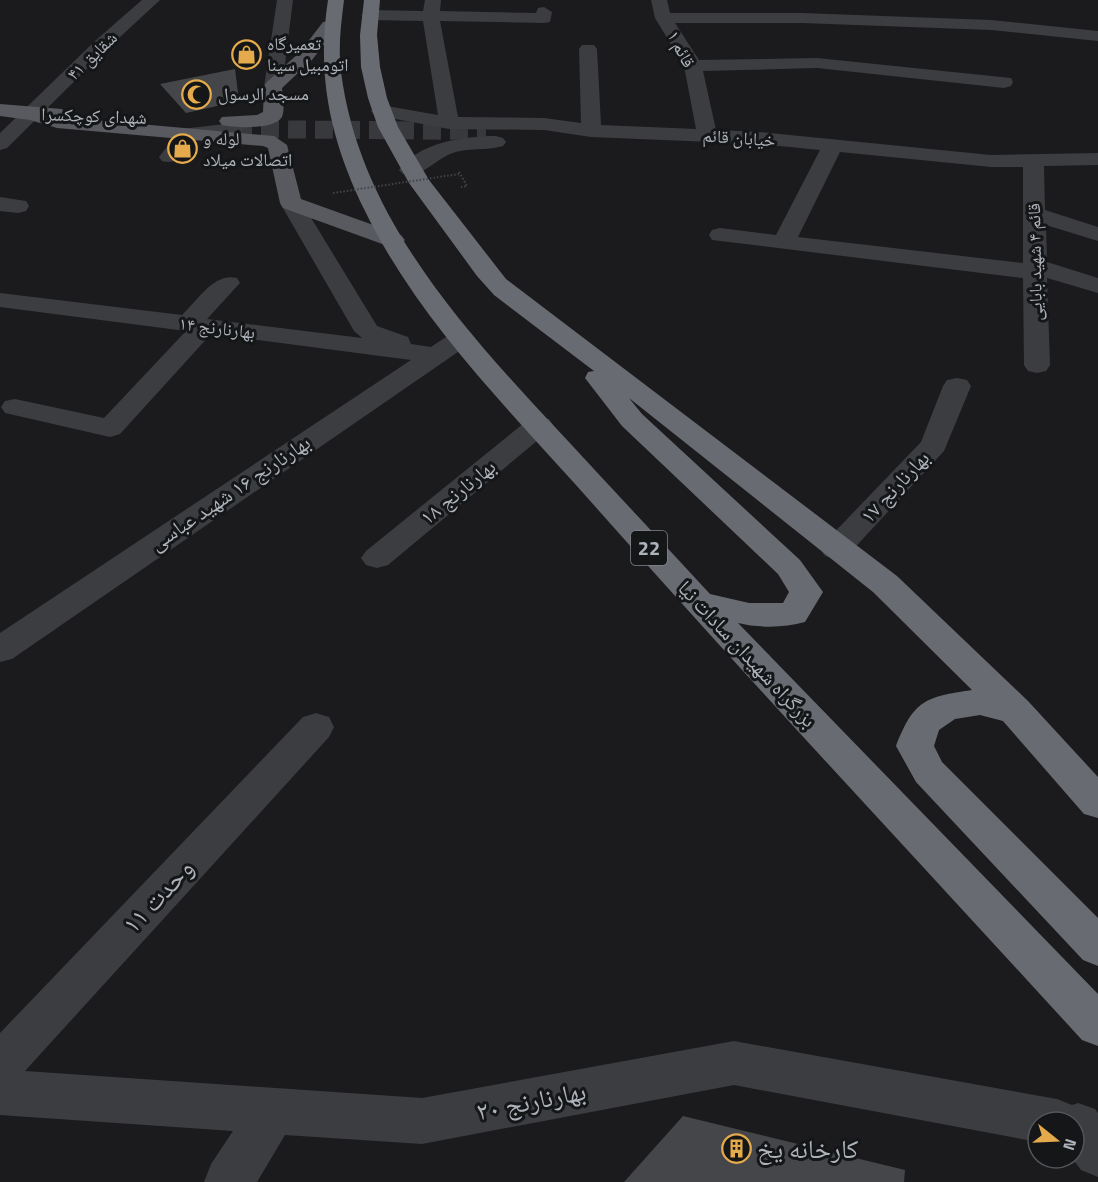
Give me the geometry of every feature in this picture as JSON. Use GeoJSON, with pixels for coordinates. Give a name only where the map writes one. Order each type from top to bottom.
{"type":"FeatureCollection","features":[{"type":"Feature","properties":{"kind":"highway"},"geometry":{"type":"LineString","coordinates":[[371,8],[367,27],[370,71],[381,111],[410,170],[502,289],[555,327],[836,549],[885,584],[1015,710],[1098,803]]}},
{"type":"Feature","properties":{"kind":"highway","name":"بزرگراه شهیدان سادات نیا"},"geometry":{"type":"LineString","coordinates":[[333,13],[331,74],[336,105],[358,173],[411,273],[462,338],[697,602],[1098,1025]]}},
{"type":"Feature","properties":{"kind":"highway"},"geometry":{"type":"LineString","coordinates":[[555,327],[632,420],[789,567],[806,592],[793,614],[749,614],[697,602]]}},
{"type":"Feature","properties":{"kind":"highway"},"geometry":{"type":"LineString","coordinates":[[1015,710],[980,702],[946,707],[924,722],[915,746],[929,772],[1098,947]]}},
{"type":"Feature","properties":{"kind":"main road"},"geometry":{"type":"LineString","coordinates":[[273,87],[306,56],[333,13]]}},
{"type":"Feature","properties":{"kind":"main road","name":"شهدای کوچکسرا"},"geometry":{"type":"LineString","coordinates":[[192,127],[269,119],[273,115],[273,87]]}},
{"type":"Feature","properties":{"kind":"main road","name":"شهدای کوچکسرا"},"geometry":{"type":"LineString","coordinates":[[0,110],[33,114],[57,122],[192,127],[267,140],[277,145],[291,202]]}},
{"type":"Feature","properties":{"kind":"main road"},"geometry":{"type":"LineString","coordinates":[[291,202],[393,240]]}},
{"type":"Feature","properties":{"kind":"street","name":"شقایق ۴۱"},"geometry":{"type":"LineString","coordinates":[[0,144],[101,45],[152,0]]}},
{"type":"Feature","properties":{"kind":"street"},"geometry":{"type":"LineString","coordinates":[[273,87],[285,0]]}},
{"type":"Feature","properties":{"kind":"street"},"geometry":{"type":"LineString","coordinates":[[371,8],[432,8],[544,18],[544,12]]}},
{"type":"Feature","properties":{"kind":"street"},"geometry":{"type":"LineString","coordinates":[[432,8],[450,123]]}},
{"type":"Feature","properties":{"kind":"street"},"geometry":{"type":"LineString","coordinates":[[661,9],[802,18],[924,15],[991,25],[1098,36]]}},
{"type":"Feature","properties":{"kind":"street","name":"قائم ۱"},"geometry":{"type":"LineString","coordinates":[[661,9],[693,66],[708,135]]}},
{"type":"Feature","properties":{"kind":"street"},"geometry":{"type":"LineString","coordinates":[[486,131],[591,131],[588,49]]}},
{"type":"Feature","properties":{"kind":"street"},"geometry":{"type":"LineString","coordinates":[[693,66],[817,63],[1004,82]]}},
{"type":"Feature","properties":{"kind":"street","name":"خیابان قائم"},"geometry":{"type":"LineString","coordinates":[[381,111],[450,123],[544,124],[591,131],[708,135],[991,161],[1098,159]]}},
{"type":"Feature","properties":{"kind":"street"},"geometry":{"type":"LineString","coordinates":[[170,157],[192,127]]}},
{"type":"Feature","properties":{"kind":"street"},"geometry":{"type":"LineString","coordinates":[[410,170],[432,154],[466,142],[672,140],[708,135]]}},
{"type":"Feature","properties":{"kind":"street"},"geometry":{"type":"LineString","coordinates":[[784,242],[833,145]]}},
{"type":"Feature","properties":{"kind":"street","name":"قائم ۴ شهید بابایی"},"geometry":{"type":"LineString","coordinates":[[1033,160],[1038,365]]}},
{"type":"Feature","properties":{"kind":"street"},"geometry":{"type":"LineString","coordinates":[[291,202],[367,331],[434,355]]}},
{"type":"Feature","properties":{"kind":"street"},"geometry":{"type":"LineString","coordinates":[[1034,214],[1098,234]]}},
{"type":"Feature","properties":{"kind":"street"},"geometry":{"type":"LineString","coordinates":[[720,235],[1035,269],[1098,286]]}},
{"type":"Feature","properties":{"kind":"street"},"geometry":{"type":"LineString","coordinates":[[15,407],[110,428],[197,325],[228,283]]}},
{"type":"Feature","properties":{"kind":"street","name":"بهارنارنج ۱۴"},"geometry":{"type":"LineString","coordinates":[[0,300],[434,355]]}},
{"type":"Feature","properties":{"kind":"street","name":"بهارنارنج ۱۶ شهید عباسی"},"geometry":{"type":"LineString","coordinates":[[0,650],[462,338]]}},
{"type":"Feature","properties":{"kind":"street","name":"بهارنارنج ۱۷"},"geometry":{"type":"LineString","coordinates":[[836,549],[934,445],[957,386]]}},
{"type":"Feature","properties":{"kind":"street","name":"بهارنارنج ۱۸"},"geometry":{"type":"LineString","coordinates":[[377,558],[539,425]]}},
{"type":"Feature","properties":{"kind":"street","name":"وحدت ۱۱"},"geometry":{"type":"LineString","coordinates":[[0,1065],[316,727]]}},
{"type":"Feature","properties":{"kind":"street","name":"بهارنارنج ۲۰"},"geometry":{"type":"LineString","coordinates":[[0,1092],[422,1122],[734,1063],[1026,1120]]}},
{"type":"Feature","properties":{"kind":"street"},"geometry":{"type":"LineString","coordinates":[[229,1182],[273,1111]]}},
{"type":"Feature","properties":{"kind":"path"},"geometry":{"type":"LineString","coordinates":[[333,193],[459,174],[467,186]]}},
{"type":"Feature","properties":{"kind":"building","name":"مسجد الرسول"},"geometry":{"type":"Polygon","coordinates":[[[235,69],[239,101],[186,113],[160,84],[235,69]]]}},
{"type":"Feature","properties":{"kind":"building","name":"کارخانه یخ"},"geometry":{"type":"Polygon","coordinates":[[[683,1116],[905,1170],[904,1182],[624,1182],[683,1116]]]}},
{"type":"Feature","properties":{"kind":"tunnel"},"geometry":{"type":"LineString","coordinates":[[234,129],[486,131]]}},
{"type":"Feature","properties":{"kind":"place","name":"تعمیرگاه اتومبیل سینا"},"geometry":{"type":"Point","coordinates":[246,54]}},
{"type":"Feature","properties":{"kind":"place","name":"مسجد الرسول"},"geometry":{"type":"Point","coordinates":[197,94]}},
{"type":"Feature","properties":{"kind":"place","name":"لوله و اتصالات میلاد"},"geometry":{"type":"Point","coordinates":[182,149]}},
{"type":"Feature","properties":{"kind":"place","name":"کارخانه یخ"},"geometry":{"type":"Point","coordinates":[736,1149]}}]}
